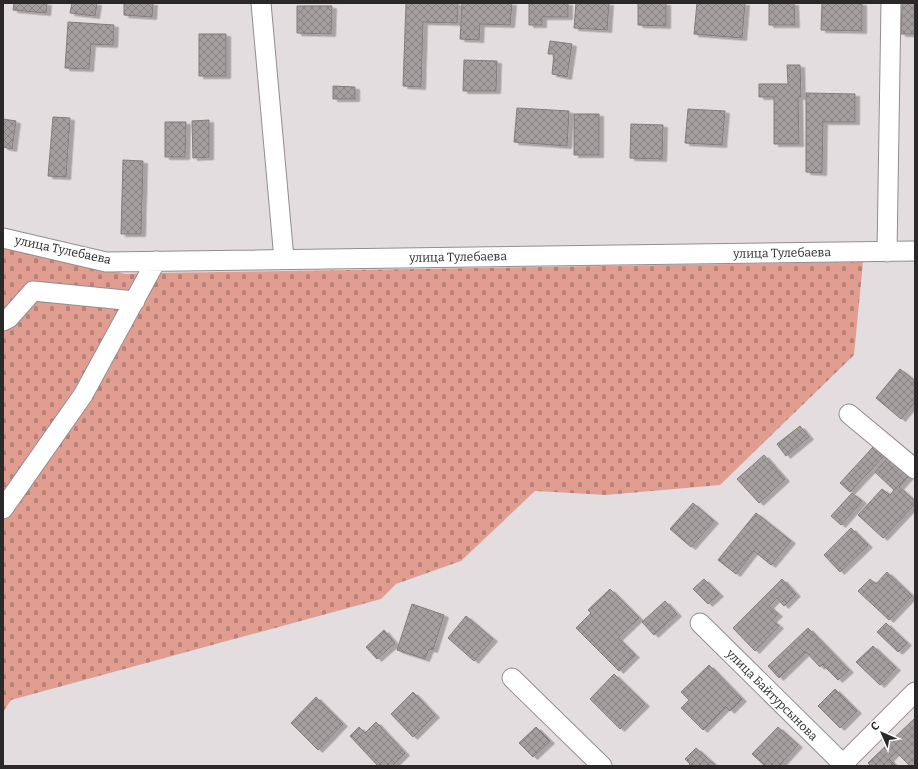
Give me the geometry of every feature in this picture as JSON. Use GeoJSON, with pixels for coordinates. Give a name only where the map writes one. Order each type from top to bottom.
{"type":"FeatureCollection","features":[{"type":"Feature","properties":{"kind":"street"},"geometry":{"type":"LineString","coordinates":[[261,3],[284,259]]}},
{"type":"Feature","properties":{"kind":"street"},"geometry":{"type":"LineString","coordinates":[[887,252],[892,3]]}},
{"type":"Feature","properties":{"kind":"street","name":"улица Тулебаева"},"geometry":{"type":"LineString","coordinates":[[3,238],[106,262],[915,251]]}},
{"type":"Feature","properties":{"kind":"street"},"geometry":{"type":"LineString","coordinates":[[3,509],[83,394],[156,261]]}},
{"type":"Feature","properties":{"kind":"street"},"geometry":{"type":"LineString","coordinates":[[3,321],[9,318],[33,292],[135,301]]}},
{"type":"Feature","properties":{"kind":"street"},"geometry":{"type":"LineString","coordinates":[[849,414],[915,469]]}},
{"type":"Feature","properties":{"kind":"street","name":"улица Байтурсынова"},"geometry":{"type":"LineString","coordinates":[[700,623],[843,765]]}},
{"type":"Feature","properties":{"kind":"street"},"geometry":{"type":"LineString","coordinates":[[512,678],[602,766]]}},
{"type":"Feature","properties":{"kind":"street"},"geometry":{"type":"LineString","coordinates":[[843,765],[915,692]]}},
{"type":"Feature","properties":{"kind":"green space"},"geometry":{"type":"Polygon","coordinates":[[[3,241],[125,274],[863,262],[854,355],[720,485],[606,495],[535,491],[461,561],[396,584],[381,599],[11,700],[3,712],[3,241]]]}},
{"type":"Feature","properties":{"kind":"building"},"geometry":{"type":"Polygon","coordinates":[[[14,3],[47,3],[46,13],[13,10],[14,3]]]}},
{"type":"Feature","properties":{"kind":"building"},"geometry":{"type":"Polygon","coordinates":[[[72,3],[97,3],[95,16],[70,13],[72,3]]]}},
{"type":"Feature","properties":{"kind":"building"},"geometry":{"type":"Polygon","coordinates":[[[124,3],[153,3],[152,17],[124,15],[124,3]]]}},
{"type":"Feature","properties":{"kind":"building"},"geometry":{"type":"Polygon","coordinates":[[[406,3],[458,3],[457,23],[423,22],[421,87],[403,86],[406,3]]]}},
{"type":"Feature","properties":{"kind":"building"},"geometry":{"type":"Polygon","coordinates":[[[462,3],[512,3],[510,25],[480,24],[479,40],[460,39],[462,3]]]}},
{"type":"Feature","properties":{"kind":"building"},"geometry":{"type":"Polygon","coordinates":[[[529,3],[568,3],[568,17],[542,17],[542,25],[529,25],[529,3]]]}},
{"type":"Feature","properties":{"kind":"building"},"geometry":{"type":"Polygon","coordinates":[[[576,3],[609,3],[607,30],[574,28],[576,3]]]}},
{"type":"Feature","properties":{"kind":"building"},"geometry":{"type":"Polygon","coordinates":[[[638,3],[666,3],[666,26],[638,25],[638,3]]]}},
{"type":"Feature","properties":{"kind":"building"},"geometry":{"type":"Polygon","coordinates":[[[697,3],[745,3],[742,38],[694,34],[697,3]]]}},
{"type":"Feature","properties":{"kind":"building"},"geometry":{"type":"Polygon","coordinates":[[[769,3],[794,3],[795,25],[769,25],[769,3]]]}},
{"type":"Feature","properties":{"kind":"building"},"geometry":{"type":"Polygon","coordinates":[[[822,3],[862,3],[862,31],[821,30],[822,3]]]}},
{"type":"Feature","properties":{"kind":"building"},"geometry":{"type":"Polygon","coordinates":[[[902,3],[915,3],[915,34],[901,34],[902,3]]]}},
{"type":"Feature","properties":{"kind":"building"},"geometry":{"type":"Polygon","coordinates":[[[297,6],[332,6],[331,34],[297,33],[297,6]]]}},
{"type":"Feature","properties":{"kind":"building"},"geometry":{"type":"Polygon","coordinates":[[[68,22],[114,25],[113,45],[91,44],[89,69],[65,68],[68,22]]]}},
{"type":"Feature","properties":{"kind":"building"},"geometry":{"type":"Polygon","coordinates":[[[199,34],[226,34],[226,76],[199,76],[199,34]]]}},
{"type":"Feature","properties":{"kind":"building"},"geometry":{"type":"Polygon","coordinates":[[[550,41],[572,44],[567,77],[552,74],[554,54],[548,54],[550,41]]]}},
{"type":"Feature","properties":{"kind":"building"},"geometry":{"type":"Polygon","coordinates":[[[464,60],[497,61],[496,91],[463,91],[464,60]]]}},
{"type":"Feature","properties":{"kind":"building"},"geometry":{"type":"Polygon","coordinates":[[[787,65],[800,65],[801,97],[798,97],[799,144],[774,144],[774,97],[759,97],[759,84],[788,84],[787,65]]]}},
{"type":"Feature","properties":{"kind":"building"},"geometry":{"type":"Polygon","coordinates":[[[333,86],[355,87],[355,99],[333,99],[333,86]]]}},
{"type":"Feature","properties":{"kind":"building"},"geometry":{"type":"Polygon","coordinates":[[[806,93],[855,94],[855,122],[823,122],[822,173],[806,172],[806,93]]]}},
{"type":"Feature","properties":{"kind":"building"},"geometry":{"type":"Polygon","coordinates":[[[517,108],[569,111],[567,146],[514,142],[517,108]]]}},
{"type":"Feature","properties":{"kind":"building"},"geometry":{"type":"Polygon","coordinates":[[[688,109],[725,111],[722,145],[685,143],[688,109]]]}},
{"type":"Feature","properties":{"kind":"building"},"geometry":{"type":"Polygon","coordinates":[[[574,114],[599,114],[599,155],[574,155],[574,114]]]}},
{"type":"Feature","properties":{"kind":"building"},"geometry":{"type":"Polygon","coordinates":[[[53,117],[70,118],[66,177],[48,176],[53,117]]]}},
{"type":"Feature","properties":{"kind":"building"},"geometry":{"type":"Polygon","coordinates":[[[3,119],[16,121],[12,149],[3,147],[3,119]]]}},
{"type":"Feature","properties":{"kind":"building"},"geometry":{"type":"Polygon","coordinates":[[[209,120],[209,157],[193,158],[192,121],[209,120]]]}},
{"type":"Feature","properties":{"kind":"building"},"geometry":{"type":"Polygon","coordinates":[[[165,122],[186,122],[185,157],[165,157],[165,122]]]}},
{"type":"Feature","properties":{"kind":"building"},"geometry":{"type":"Polygon","coordinates":[[[631,124],[663,125],[662,159],[630,158],[631,124]]]}},
{"type":"Feature","properties":{"kind":"building"},"geometry":{"type":"Polygon","coordinates":[[[123,160],[143,161],[141,234],[121,234],[123,160]]]}},
{"type":"Feature","properties":{"kind":"building"},"geometry":{"type":"Polygon","coordinates":[[[900,369],[915,381],[915,402],[901,419],[876,398],[900,369]]]}},
{"type":"Feature","properties":{"kind":"building"},"geometry":{"type":"Polygon","coordinates":[[[800,426],[809,437],[786,456],[777,444],[800,426]]]}},
{"type":"Feature","properties":{"kind":"building"},"geometry":{"type":"Polygon","coordinates":[[[874,446],[884,456],[850,492],[840,483],[874,446]]]}},
{"type":"Feature","properties":{"kind":"building"},"geometry":{"type":"Polygon","coordinates":[[[764,455],[785,479],[759,503],[737,479],[764,455]]]}},
{"type":"Feature","properties":{"kind":"building"},"geometry":{"type":"Polygon","coordinates":[[[888,457],[909,476],[899,487],[915,501],[915,504],[883,538],[858,515],[882,489],[890,495],[894,490],[875,472],[888,457]]]}},
{"type":"Feature","properties":{"kind":"building"},"geometry":{"type":"Polygon","coordinates":[[[852,493],[862,501],[841,525],[831,516],[852,493]]]}},
{"type":"Feature","properties":{"kind":"building"},"geometry":{"type":"Polygon","coordinates":[[[693,503],[714,521],[691,547],[670,529],[693,503]]]}},
{"type":"Feature","properties":{"kind":"building"},"geometry":{"type":"Polygon","coordinates":[[[756,513],[791,541],[771,565],[754,551],[736,574],[718,560],[756,513]]]}},
{"type":"Feature","properties":{"kind":"building"},"geometry":{"type":"Polygon","coordinates":[[[851,528],[868,545],[840,572],[824,555],[851,528]]]}},
{"type":"Feature","properties":{"kind":"building"},"geometry":{"type":"Polygon","coordinates":[[[887,572],[912,596],[889,620],[858,591],[870,579],[876,584],[887,572]]]}},
{"type":"Feature","properties":{"kind":"building"},"geometry":{"type":"Polygon","coordinates":[[[704,579],[719,594],[708,604],[693,589],[704,579]]]}},
{"type":"Feature","properties":{"kind":"building"},"geometry":{"type":"Polygon","coordinates":[[[782,579],[796,594],[784,606],[777,598],[769,606],[778,614],[772,620],[779,626],[755,651],[733,628],[782,579]]]}},
{"type":"Feature","properties":{"kind":"building"},"geometry":{"type":"Polygon","coordinates":[[[610,589],[639,618],[618,638],[635,655],[619,671],[576,628],[591,613],[588,610],[610,589]]]}},
{"type":"Feature","properties":{"kind":"building"},"geometry":{"type":"Polygon","coordinates":[[[665,601],[677,614],[654,635],[642,622],[665,601]]]}},
{"type":"Feature","properties":{"kind":"building"},"geometry":{"type":"Polygon","coordinates":[[[412,604],[444,615],[433,650],[429,649],[425,659],[397,650],[412,604]]]}},
{"type":"Feature","properties":{"kind":"building"},"geometry":{"type":"Polygon","coordinates":[[[466,616],[493,639],[474,661],[448,638],[466,616]]]}},
{"type":"Feature","properties":{"kind":"building"},"geometry":{"type":"Polygon","coordinates":[[[886,623],[907,643],[898,652],[877,632],[886,623]]]}},
{"type":"Feature","properties":{"kind":"building"},"geometry":{"type":"Polygon","coordinates":[[[808,628],[849,670],[838,680],[822,664],[820,667],[806,652],[779,678],[768,666],[808,628]]]}},
{"type":"Feature","properties":{"kind":"building"},"geometry":{"type":"Polygon","coordinates":[[[384,630],[395,643],[377,659],[366,647],[384,630]]]}},
{"type":"Feature","properties":{"kind":"building"},"geometry":{"type":"Polygon","coordinates":[[[873,646],[896,668],[880,685],[856,662],[873,646]]]}},
{"type":"Feature","properties":{"kind":"building"},"geometry":{"type":"Polygon","coordinates":[[[709,665],[742,699],[730,711],[726,707],[703,730],[681,708],[689,700],[681,692],[709,665]]]}},
{"type":"Feature","properties":{"kind":"building"},"geometry":{"type":"Polygon","coordinates":[[[614,674],[645,704],[620,729],[590,699],[614,674]]]}},
{"type":"Feature","properties":{"kind":"building"},"geometry":{"type":"Polygon","coordinates":[[[835,689],[857,711],[840,728],[818,706],[835,689]]]}},
{"type":"Feature","properties":{"kind":"building"},"geometry":{"type":"Polygon","coordinates":[[[413,692],[435,715],[413,737],[391,714],[413,692]]]}},
{"type":"Feature","properties":{"kind":"building"},"geometry":{"type":"Polygon","coordinates":[[[316,697],[343,724],[318,750],[291,723],[316,697]]]}},
{"type":"Feature","properties":{"kind":"building"},"geometry":{"type":"Polygon","coordinates":[[[915,718],[915,766],[910,766],[896,752],[889,759],[896,766],[871,766],[868,763],[915,718]]]}},
{"type":"Feature","properties":{"kind":"building"},"geometry":{"type":"Polygon","coordinates":[[[376,722],[405,753],[392,766],[378,766],[350,736],[359,727],[365,733],[376,722]]]}},
{"type":"Feature","properties":{"kind":"building"},"geometry":{"type":"Polygon","coordinates":[[[536,727],[550,741],[533,757],[519,743],[536,727]]]}},
{"type":"Feature","properties":{"kind":"building"},"geometry":{"type":"Polygon","coordinates":[[[778,727],[798,745],[779,766],[765,766],[752,754],[778,727]]]}},
{"type":"Feature","properties":{"kind":"building"},"geometry":{"type":"Polygon","coordinates":[[[696,748],[716,766],[688,766],[690,764],[685,759],[696,748]]]}}]}
